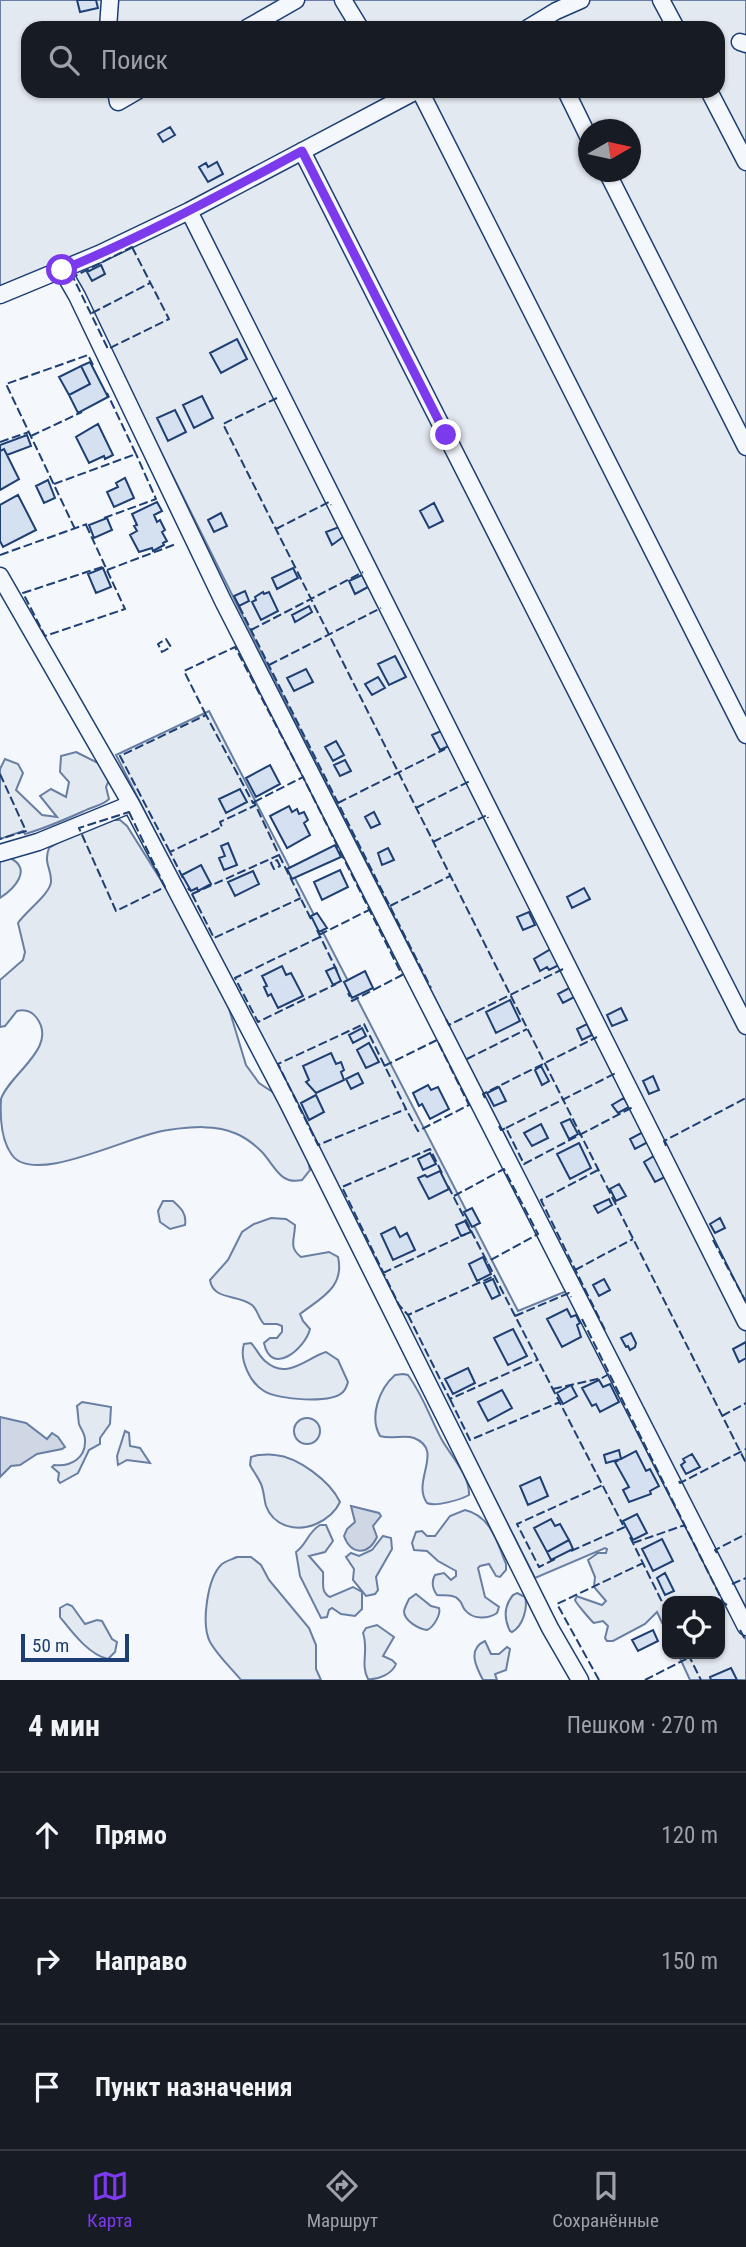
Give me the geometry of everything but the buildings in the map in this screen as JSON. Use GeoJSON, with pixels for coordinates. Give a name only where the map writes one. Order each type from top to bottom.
{"type":"FeatureCollection","features":[{"type":"Feature","properties":{"kind":"lane"},"geometry":{"type":"LineString","coordinates":[[108,21],[110,0]]}},
{"type":"Feature","properties":{"kind":"lane"},"geometry":{"type":"LineString","coordinates":[[259,21],[296,0]]}},
{"type":"Feature","properties":{"kind":"lane"},"geometry":{"type":"LineString","coordinates":[[344,0],[356,21]]}},
{"type":"Feature","properties":{"kind":"lane"},"geometry":{"type":"LineString","coordinates":[[538,21],[555,6],[581,0]]}},
{"type":"Feature","properties":{"kind":"lane"},"geometry":{"type":"LineString","coordinates":[[661,0],[672,21]]}},
{"type":"Feature","properties":{"kind":"lane"},"geometry":{"type":"LineString","coordinates":[[0,295],[99,254],[189,211],[404,98]]}},
{"type":"Feature","properties":{"kind":"lane"},"geometry":{"type":"LineString","coordinates":[[422,98],[746,735]]}},
{"type":"Feature","properties":{"kind":"lane"},"geometry":{"type":"LineString","coordinates":[[570,98],[580,119]]}},
{"type":"Feature","properties":{"kind":"lane"},"geometry":{"type":"LineString","coordinates":[[713,98],[746,162]]}},
{"type":"Feature","properties":{"kind":"lane"},"geometry":{"type":"LineString","coordinates":[[302,151],[746,1026]]}},
{"type":"Feature","properties":{"kind":"lane"},"geometry":{"type":"LineString","coordinates":[[612,182],[746,447]]}},
{"type":"Feature","properties":{"kind":"lane"},"geometry":{"type":"LineString","coordinates":[[189,211],[746,1322]]}},
{"type":"Feature","properties":{"kind":"lane"},"geometry":{"type":"LineString","coordinates":[[62,270],[77,296],[223,601],[746,1627]]}},
{"type":"Feature","properties":{"kind":"lane"},"geometry":{"type":"LineString","coordinates":[[0,576],[131,804],[288,1102],[550,1628],[580,1680]]}},
{"type":"Feature","properties":{"kind":"lane"},"geometry":{"type":"LineString","coordinates":[[0,853],[38,842],[131,804]]}},
{"type":"Feature","properties":{"kind":"shaded area"},"geometry":{"type":"Polygon","coordinates":[[[0,0],[746,0],[746,1616],[71,270],[0,296],[0,0]]]}},
{"type":"Feature","properties":{"kind":"shaded area"},"geometry":{"type":"Polygon","coordinates":[[[209,711],[518,1311],[569,1290],[724,1596],[662,1596],[662,1622],[657,1612],[645,1624],[613,1641],[607,1641],[605,1638],[608,1626],[603,1621],[594,1623],[575,1600],[577,1596],[602,1605],[606,1601],[594,1587],[595,1577],[588,1560],[598,1553],[606,1553],[607,1549],[535,1578],[116,755],[209,711]]]}},
{"type":"Feature","properties":{"kind":"shaded area"},"geometry":{"type":"Polygon","coordinates":[[[76,752],[104,766],[109,780],[106,787],[109,799],[48,826],[0,839],[0,769],[5,759],[18,764],[23,773],[16,790],[42,815],[57,817],[40,796],[51,789],[66,797],[69,782],[60,772],[61,756],[76,752]]]}},
{"type":"Feature","properties":{"kind":"shaded area"},"geometry":{"type":"Polygon","coordinates":[[[112,820],[120,820],[127,826],[174,901],[223,989],[246,1065],[259,1083],[274,1093],[282,1105],[308,1160],[310,1170],[302,1180],[294,1181],[283,1177],[262,1152],[244,1138],[229,1131],[203,1127],[152,1133],[86,1156],[41,1165],[24,1163],[8,1149],[2,1128],[1,1099],[38,1050],[42,1039],[42,1028],[36,1017],[28,1011],[17,1011],[5,1026],[0,1027],[0,980],[23,960],[25,952],[18,923],[50,887],[47,858],[49,848],[68,837],[112,820]]]}},
{"type":"Feature","properties":{"kind":"shaded area"},"geometry":{"type":"Polygon","coordinates":[[[10,858],[17,863],[21,873],[11,890],[0,898],[0,859],[10,858]]]}},
{"type":"Feature","properties":{"kind":"shaded area"},"geometry":{"type":"Polygon","coordinates":[[[163,1201],[173,1201],[179,1206],[184,1214],[185,1225],[170,1229],[160,1222],[158,1211],[163,1201]]]}},
{"type":"Feature","properties":{"kind":"shaded area"},"geometry":{"type":"Polygon","coordinates":[[[271,1218],[286,1219],[295,1225],[293,1246],[301,1257],[329,1252],[338,1257],[339,1267],[335,1284],[300,1314],[310,1329],[307,1337],[295,1351],[280,1359],[273,1358],[268,1353],[264,1343],[270,1338],[277,1338],[282,1332],[282,1326],[264,1324],[252,1305],[221,1294],[212,1287],[210,1280],[228,1260],[242,1232],[271,1218]]]}},
{"type":"Feature","properties":{"kind":"shaded area"},"geometry":{"type":"Polygon","coordinates":[[[251,1343],[265,1361],[281,1369],[289,1369],[326,1352],[338,1360],[348,1382],[346,1388],[337,1396],[316,1399],[281,1397],[264,1391],[254,1382],[244,1363],[244,1344],[251,1343]]]}},
{"type":"Feature","properties":{"kind":"shaded area"},"geometry":{"type":"Polygon","coordinates":[[[395,1375],[408,1375],[423,1399],[442,1440],[463,1473],[469,1495],[448,1502],[427,1503],[423,1485],[428,1458],[423,1443],[410,1437],[380,1436],[375,1420],[380,1395],[395,1375]]]}},
{"type":"Feature","properties":{"kind":"shaded area"},"geometry":{"type":"Polygon","coordinates":[[[82,1402],[111,1407],[110,1424],[100,1438],[100,1444],[89,1450],[78,1473],[60,1483],[59,1473],[52,1467],[72,1463],[80,1456],[85,1446],[77,1406],[82,1402]]]}},
{"type":"Feature","properties":{"kind":"shaded area"},"geometry":{"type":"Polygon","coordinates":[[[0,1417],[26,1423],[47,1439],[52,1433],[65,1447],[37,1454],[20,1465],[11,1466],[0,1477],[0,1417]]]}},
{"type":"Feature","properties":{"kind":"shaded area"},"geometry":{"type":"Polygon","coordinates":[[[307,1418],[316,1422],[320,1431],[316,1440],[307,1444],[298,1440],[294,1431],[298,1422],[307,1418]]]}},
{"type":"Feature","properties":{"kind":"shaded area"},"geometry":{"type":"Polygon","coordinates":[[[125,1431],[129,1433],[130,1446],[140,1448],[150,1463],[127,1460],[118,1465],[117,1456],[125,1431]]]}},
{"type":"Feature","properties":{"kind":"shaded area"},"geometry":{"type":"Polygon","coordinates":[[[251,1457],[284,1457],[312,1471],[335,1494],[340,1502],[336,1509],[324,1520],[301,1528],[280,1523],[266,1506],[261,1484],[250,1465],[251,1457]]]}},
{"type":"Feature","properties":{"kind":"shaded area"},"geometry":{"type":"Polygon","coordinates":[[[351,1506],[379,1513],[381,1516],[373,1526],[377,1537],[369,1548],[360,1551],[351,1547],[344,1536],[355,1522],[351,1506]]]}},
{"type":"Feature","properties":{"kind":"shaded area"},"geometry":{"type":"Polygon","coordinates":[[[465,1510],[474,1513],[487,1524],[506,1564],[506,1570],[500,1577],[496,1576],[489,1564],[478,1568],[485,1597],[499,1607],[497,1613],[481,1618],[468,1613],[457,1598],[437,1595],[433,1585],[435,1575],[444,1573],[451,1580],[456,1576],[456,1571],[427,1551],[414,1550],[412,1543],[416,1532],[422,1531],[427,1536],[435,1536],[450,1516],[465,1510]]]}},
{"type":"Feature","properties":{"kind":"shaded area"},"geometry":{"type":"Polygon","coordinates":[[[320,1525],[326,1525],[333,1541],[325,1552],[309,1556],[323,1572],[327,1595],[330,1597],[353,1587],[362,1592],[362,1609],[355,1616],[341,1614],[332,1608],[327,1617],[321,1618],[300,1576],[296,1552],[320,1525]]]}},
{"type":"Feature","properties":{"kind":"shaded area"},"geometry":{"type":"Polygon","coordinates":[[[383,1536],[391,1538],[392,1549],[376,1577],[378,1590],[375,1594],[366,1596],[353,1580],[354,1569],[346,1557],[351,1553],[359,1556],[372,1550],[383,1536]]]}},
{"type":"Feature","properties":{"kind":"shaded area"},"geometry":{"type":"Polygon","coordinates":[[[237,1557],[251,1557],[261,1565],[269,1580],[309,1628],[316,1645],[316,1669],[321,1680],[241,1680],[213,1647],[206,1624],[209,1590],[222,1564],[237,1557]]]}},
{"type":"Feature","properties":{"kind":"shaded area"},"geometry":{"type":"Polygon","coordinates":[[[517,1593],[525,1597],[526,1606],[522,1621],[512,1632],[506,1613],[510,1599],[517,1593]]]}},
{"type":"Feature","properties":{"kind":"shaded area"},"geometry":{"type":"Polygon","coordinates":[[[416,1594],[431,1606],[439,1608],[436,1620],[427,1630],[412,1624],[405,1615],[409,1599],[416,1594]]]}},
{"type":"Feature","properties":{"kind":"shaded area"},"geometry":{"type":"Polygon","coordinates":[[[725,1598],[746,1640],[746,1680],[690,1680],[680,1659],[725,1659],[725,1598]]]}},
{"type":"Feature","properties":{"kind":"shaded area"},"geometry":{"type":"Polygon","coordinates":[[[67,1604],[72,1606],[85,1624],[102,1621],[112,1639],[117,1642],[115,1652],[108,1659],[88,1648],[60,1617],[60,1608],[67,1604]]]}},
{"type":"Feature","properties":{"kind":"shaded area"},"geometry":{"type":"Polygon","coordinates":[[[377,1625],[394,1637],[383,1656],[396,1664],[384,1676],[368,1679],[363,1633],[366,1628],[377,1625]]]}},
{"type":"Feature","properties":{"kind":"shaded area"},"geometry":{"type":"Polygon","coordinates":[[[485,1641],[491,1654],[499,1654],[507,1647],[510,1649],[506,1670],[495,1674],[497,1680],[483,1680],[476,1664],[476,1649],[485,1641]]]}},
{"type":"Feature","properties":{"kind":"fence"},"geometry":{"type":"LineString","coordinates":[[132,247],[169,319],[108,349],[73,277],[132,247]]}},
{"type":"Feature","properties":{"kind":"fence"},"geometry":{"type":"LineString","coordinates":[[92,313],[150,283]]}},
{"type":"Feature","properties":{"kind":"fence"},"geometry":{"type":"LineString","coordinates":[[75,529],[6,384],[88,355],[93,365]]}},
{"type":"Feature","properties":{"kind":"fence"},"geometry":{"type":"LineString","coordinates":[[54,484],[136,454],[107,393]]}},
{"type":"Feature","properties":{"kind":"fence"},"geometry":{"type":"LineString","coordinates":[[277,398],[223,424],[746,1463]]}},
{"type":"Feature","properties":{"kind":"fence"},"geometry":{"type":"LineString","coordinates":[[31,436],[82,412]]}},
{"type":"Feature","properties":{"kind":"fence"},"geometry":{"type":"LineString","coordinates":[[0,442],[29,432]]}},
{"type":"Feature","properties":{"kind":"fence"},"geometry":{"type":"LineString","coordinates":[[104,518],[156,499],[136,454]]}},
{"type":"Feature","properties":{"kind":"fence"},"geometry":{"type":"LineString","coordinates":[[276,529],[329,502],[331,505]]}},
{"type":"Feature","properties":{"kind":"fence"},"geometry":{"type":"LineString","coordinates":[[0,555],[87,524]]}},
{"type":"Feature","properties":{"kind":"fence"},"geometry":{"type":"LineString","coordinates":[[86,525],[125,609],[45,636],[23,593],[105,566]]}},
{"type":"Feature","properties":{"kind":"fence"},"geometry":{"type":"LineString","coordinates":[[107,570],[176,544]]}},
{"type":"Feature","properties":{"kind":"fence"},"geometry":{"type":"LineString","coordinates":[[251,630],[363,572]]}},
{"type":"Feature","properties":{"kind":"fence"},"geometry":{"type":"LineString","coordinates":[[239,606],[431,988]]}},
{"type":"Feature","properties":{"kind":"fence"},"geometry":{"type":"LineString","coordinates":[[269,665],[381,608]]}},
{"type":"Feature","properties":{"kind":"fence"},"geometry":{"type":"LineString","coordinates":[[166,639],[171,647],[162,652],[158,644],[166,639]]}},
{"type":"Feature","properties":{"kind":"fence"},"geometry":{"type":"LineString","coordinates":[[206,715],[184,671],[235,647],[303,777]]}},
{"type":"Feature","properties":{"kind":"fence"},"geometry":{"type":"LineString","coordinates":[[170,852],[120,756],[206,715],[254,802],[279,855],[192,894],[188,888]]}},
{"type":"Feature","properties":{"kind":"fence"},"geometry":{"type":"LineString","coordinates":[[338,803],[445,749]]}},
{"type":"Feature","properties":{"kind":"fence"},"geometry":{"type":"LineString","coordinates":[[0,774],[26,831],[0,839]]}},
{"type":"Feature","properties":{"kind":"fence"},"geometry":{"type":"LineString","coordinates":[[254,802],[303,777],[402,975],[352,1001],[348,993]]}},
{"type":"Feature","properties":{"kind":"fence"},"geometry":{"type":"LineString","coordinates":[[416,808],[470,781]]}},
{"type":"Feature","properties":{"kind":"fence"},"geometry":{"type":"LineString","coordinates":[[183,878],[170,852],[222,827],[220,822],[256,805]]}},
{"type":"Feature","properties":{"kind":"fence"},"geometry":{"type":"LineString","coordinates":[[129,812],[165,887],[116,911],[79,828],[129,812]]}},
{"type":"Feature","properties":{"kind":"fence"},"geometry":{"type":"LineString","coordinates":[[433,842],[487,815],[488,818]]}},
{"type":"Feature","properties":{"kind":"fence"},"geometry":{"type":"LineString","coordinates":[[279,855],[312,921]]}},
{"type":"Feature","properties":{"kind":"fence"},"geometry":{"type":"LineString","coordinates":[[277,860],[280,866],[274,869],[271,863],[277,860]]}},
{"type":"Feature","properties":{"kind":"fence"},"geometry":{"type":"LineString","coordinates":[[390,906],[450,876]]}},
{"type":"Feature","properties":{"kind":"fence"},"geometry":{"type":"LineString","coordinates":[[192,894],[214,938],[301,898]]}},
{"type":"Feature","properties":{"kind":"fence"},"geometry":{"type":"LineString","coordinates":[[319,935],[369,910]]}},
{"type":"Feature","properties":{"kind":"fence"},"geometry":{"type":"LineString","coordinates":[[317,930],[337,971]]}},
{"type":"Feature","properties":{"kind":"fence"},"geometry":{"type":"LineString","coordinates":[[320,937],[235,978],[258,1022],[336,984]]}},
{"type":"Feature","properties":{"kind":"fence"},"geometry":{"type":"LineString","coordinates":[[446,1019],[449,1025],[563,969]]}},
{"type":"Feature","properties":{"kind":"fence"},"geometry":{"type":"LineString","coordinates":[[364,1024],[406,1109],[318,1145],[278,1064],[364,1024]]}},
{"type":"Feature","properties":{"kind":"fence"},"geometry":{"type":"LineString","coordinates":[[467,1059],[527,1029]]}},
{"type":"Feature","properties":{"kind":"fence"},"geometry":{"type":"LineString","coordinates":[[485,1098],[483,1094],[597,1037]]}},
{"type":"Feature","properties":{"kind":"fence"},"geometry":{"type":"LineString","coordinates":[[384,1066],[437,1040],[469,1105],[418,1131],[406,1109]]}},
{"type":"Feature","properties":{"kind":"fence"},"geometry":{"type":"LineString","coordinates":[[506,1128],[616,1073]]}},
{"type":"Feature","properties":{"kind":"fence"},"geometry":{"type":"LineString","coordinates":[[666,1146],[664,1141],[746,1098]]}},
{"type":"Feature","properties":{"kind":"fence"},"geometry":{"type":"LineString","coordinates":[[499,1126],[501,1130],[506,1128],[524,1164],[633,1107]]}},
{"type":"Feature","properties":{"kind":"fence"},"geometry":{"type":"LineString","coordinates":[[442,1173],[430,1149],[342,1187],[399,1305],[408,1315],[494,1276]]}},
{"type":"Feature","properties":{"kind":"fence"},"geometry":{"type":"LineString","coordinates":[[454,1196],[504,1169],[538,1234],[487,1262]]}},
{"type":"Feature","properties":{"kind":"fence"},"geometry":{"type":"LineString","coordinates":[[598,1170],[541,1200],[605,1330]]}},
{"type":"Feature","properties":{"kind":"fence"},"geometry":{"type":"LineString","coordinates":[[448,1186],[623,1525]]}},
{"type":"Feature","properties":{"kind":"fence"},"geometry":{"type":"LineString","coordinates":[[383,1273],[466,1234]]}},
{"type":"Feature","properties":{"kind":"fence"},"geometry":{"type":"LineString","coordinates":[[575,1270],[633,1239]]}},
{"type":"Feature","properties":{"kind":"fence"},"geometry":{"type":"LineString","coordinates":[[713,1240],[746,1302]]}},
{"type":"Feature","properties":{"kind":"fence"},"geometry":{"type":"LineString","coordinates":[[515,1316],[569,1293],[571,1297]]}},
{"type":"Feature","properties":{"kind":"fence"},"geometry":{"type":"LineString","coordinates":[[408,1315],[450,1399],[537,1360]]}},
{"type":"Feature","properties":{"kind":"fence"},"geometry":{"type":"LineString","coordinates":[[582,1319],[723,1602],[727,1605]]}},
{"type":"Feature","properties":{"kind":"fence"},"geometry":{"type":"LineString","coordinates":[[553,1389],[609,1374]]}},
{"type":"Feature","properties":{"kind":"fence"},"geometry":{"type":"LineString","coordinates":[[450,1399],[470,1440],[560,1402]]}},
{"type":"Feature","properties":{"kind":"fence"},"geometry":{"type":"LineString","coordinates":[[722,1416],[746,1403]]}},
{"type":"Feature","properties":{"kind":"fence"},"geometry":{"type":"LineString","coordinates":[[679,1481],[680,1483],[746,1449]]}},
{"type":"Feature","properties":{"kind":"fence"},"geometry":{"type":"LineString","coordinates":[[555,1559],[539,1567],[517,1524],[603,1485]]}},
{"type":"Feature","properties":{"kind":"fence"},"geometry":{"type":"LineString","coordinates":[[633,1543],[685,1525]]}},
{"type":"Feature","properties":{"kind":"fence"},"geometry":{"type":"LineString","coordinates":[[571,1551],[625,1527]]}},
{"type":"Feature","properties":{"kind":"fence"},"geometry":{"type":"LineString","coordinates":[[717,1553],[715,1550],[746,1534]]}},
{"type":"Feature","properties":{"kind":"fence"},"geometry":{"type":"LineString","coordinates":[[630,1537],[662,1602]]}},
{"type":"Feature","properties":{"kind":"fence"},"geometry":{"type":"LineString","coordinates":[[599,1680],[557,1604],[643,1563]]}},
{"type":"Feature","properties":{"kind":"fence"},"geometry":{"type":"LineString","coordinates":[[732,1584],[746,1578]]}},
{"type":"Feature","properties":{"kind":"fence"},"geometry":{"type":"LineString","coordinates":[[740,1630],[746,1641]]}},
{"type":"Feature","properties":{"kind":"fence"},"geometry":{"type":"LineString","coordinates":[[645,1680],[686,1659]]}},
{"type":"Feature","properties":{"kind":"fence"},"geometry":{"type":"LineString","coordinates":[[690,1659],[701,1680]]}},
{"type":"Feature","properties":{"kind":"route"},"geometry":{"type":"LineString","coordinates":[[62,270],[189,211],[302,151],[446,435]]}}]}
